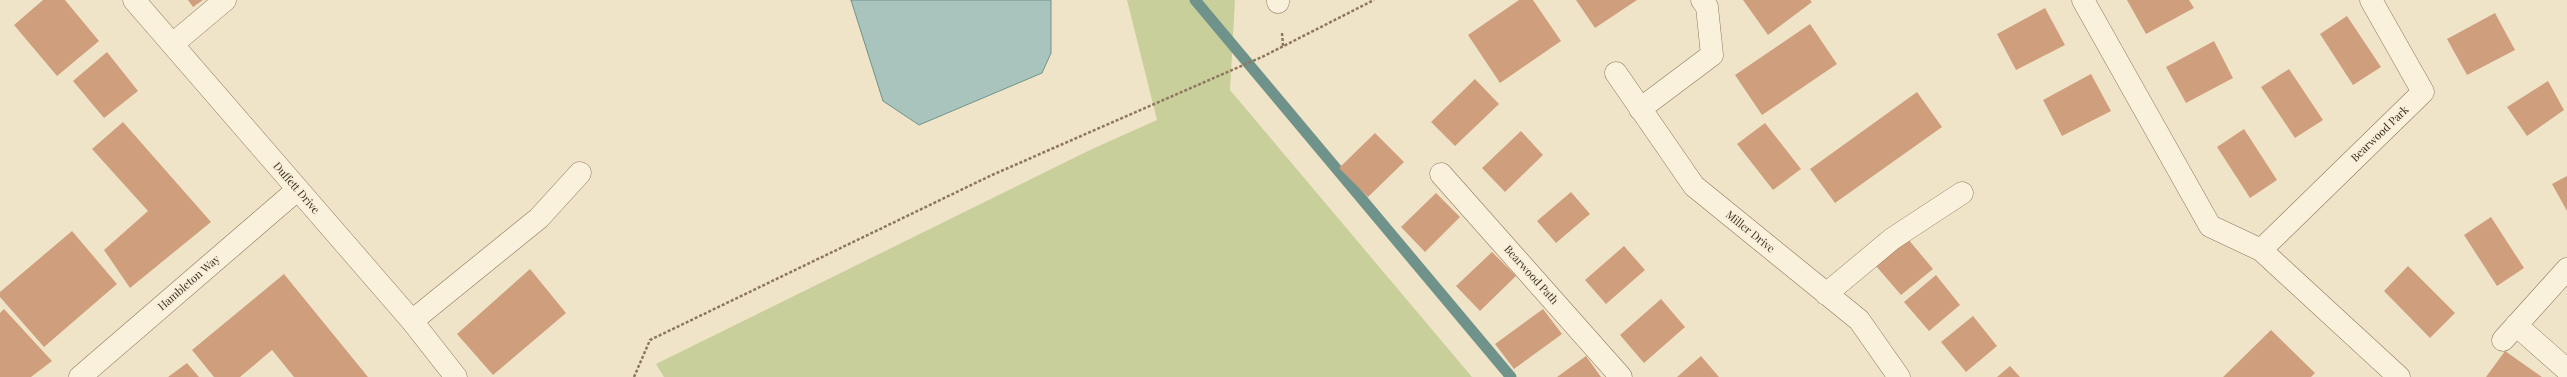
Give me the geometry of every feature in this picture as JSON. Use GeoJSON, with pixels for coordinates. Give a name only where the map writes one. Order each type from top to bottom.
{"type":"FeatureCollection","features":[{"type":"Feature","properties":{"kind":"street","name":"Duffett Drive"},"geometry":{"type":"LineString","coordinates":[[134,0],[174,43],[297,190],[412,321],[456,377]]}},
{"type":"Feature","properties":{"kind":"street"},"geometry":{"type":"LineString","coordinates":[[174,43],[225,0]]}},
{"type":"Feature","properties":{"kind":"street"},"geometry":{"type":"LineString","coordinates":[[1640,109],[1712,54],[1707,7],[1702,0]]}},
{"type":"Feature","properties":{"kind":"street"},"geometry":{"type":"LineString","coordinates":[[2083,0],[2210,226],[2261,250],[2399,377]]}},
{"type":"Feature","properties":{"kind":"street","name":"Bearwood Park"},"geometry":{"type":"LineString","coordinates":[[2261,250],[2423,92],[2371,0]]}},
{"type":"Feature","properties":{"kind":"street","name":"Miller Drive"},"geometry":{"type":"LineString","coordinates":[[1616,73],[1694,186],[1859,320],[1900,377]]}},
{"type":"Feature","properties":{"kind":"street"},"geometry":{"type":"LineString","coordinates":[[412,321],[539,218],[580,173]]}},
{"type":"Feature","properties":{"kind":"street","name":"Bearwood Path"},"geometry":{"type":"LineString","coordinates":[[1441,174],[1621,377]]}},
{"type":"Feature","properties":{"kind":"street","name":"Hambleton Way"},"geometry":{"type":"LineString","coordinates":[[80,377],[297,190]]}},
{"type":"Feature","properties":{"kind":"street"},"geometry":{"type":"LineString","coordinates":[[1826,294],[1892,239],[1962,193]]}},
{"type":"Feature","properties":{"kind":"street"},"geometry":{"type":"LineString","coordinates":[[2567,269],[2510,333],[2567,370]]}},
{"type":"Feature","properties":{"kind":"path"},"geometry":{"type":"LineString","coordinates":[[634,377],[650,340],[992,175],[1224,72],[1264,56],[1374,0]]}},
{"type":"Feature","properties":{"kind":"green space"},"geometry":{"type":"Polygon","coordinates":[[[1127,0],[1235,0],[1230,90],[1472,377],[664,377],[656,364],[1090,150],[1157,120],[1127,0]]]}},
{"type":"Feature","properties":{"kind":"water"},"geometry":{"type":"Polygon","coordinates":[[[851,0],[1051,0],[1051,53],[1042,73],[919,125],[883,101],[851,0]]]}},
{"type":"Feature","properties":{"kind":"building"},"geometry":{"type":"Polygon","coordinates":[[[43,0],[65,0],[99,41],[57,76],[14,25],[43,0]]]}},
{"type":"Feature","properties":{"kind":"building"},"geometry":{"type":"Polygon","coordinates":[[[188,0],[203,0],[193,7],[188,0]]]}},
{"type":"Feature","properties":{"kind":"building"},"geometry":{"type":"Polygon","coordinates":[[[1519,0],[1533,0],[1561,41],[1500,83],[1468,35],[1519,0]]]}},
{"type":"Feature","properties":{"kind":"building"},"geometry":{"type":"Polygon","coordinates":[[[1576,0],[1637,0],[1595,28],[1576,0]]]}},
{"type":"Feature","properties":{"kind":"building"},"geometry":{"type":"Polygon","coordinates":[[[1743,0],[1810,0],[1812,2],[1768,35],[1743,0]]]}},
{"type":"Feature","properties":{"kind":"building"},"geometry":{"type":"Polygon","coordinates":[[[2127,0],[2189,0],[2194,8],[2146,34],[2127,0]]]}},
{"type":"Feature","properties":{"kind":"building"},"geometry":{"type":"Polygon","coordinates":[[[2045,8],[2065,45],[2016,70],[1997,34],[2045,8]]]}},
{"type":"Feature","properties":{"kind":"building"},"geometry":{"type":"Polygon","coordinates":[[[2495,13],[2515,50],[2467,75],[2447,39],[2495,13]]]}},
{"type":"Feature","properties":{"kind":"building"},"geometry":{"type":"Polygon","coordinates":[[[2347,16],[2381,67],[2353,85],[2320,34],[2347,16]]]}},
{"type":"Feature","properties":{"kind":"building"},"geometry":{"type":"Polygon","coordinates":[[[1810,24],[1837,64],[1762,115],[1735,75],[1810,24]]]}},
{"type":"Feature","properties":{"kind":"building"},"geometry":{"type":"Polygon","coordinates":[[[2214,41],[2233,78],[2186,103],[2166,67],[2214,41]]]}},
{"type":"Feature","properties":{"kind":"building"},"geometry":{"type":"Polygon","coordinates":[[[107,52],[138,91],[104,118],[73,81],[107,52]]]}},
{"type":"Feature","properties":{"kind":"building"},"geometry":{"type":"Polygon","coordinates":[[[2289,69],[2323,120],[2295,138],[2261,87],[2289,69]]]}},
{"type":"Feature","properties":{"kind":"building"},"geometry":{"type":"Polygon","coordinates":[[[2091,74],[2111,111],[2062,136],[2043,100],[2091,74]]]}},
{"type":"Feature","properties":{"kind":"building"},"geometry":{"type":"Polygon","coordinates":[[[1475,79],[1499,104],[1455,146],[1431,122],[1475,79]]]}},
{"type":"Feature","properties":{"kind":"building"},"geometry":{"type":"Polygon","coordinates":[[[2548,81],[2564,110],[2527,136],[2507,107],[2548,81]]]}},
{"type":"Feature","properties":{"kind":"building"},"geometry":{"type":"Polygon","coordinates":[[[1917,92],[1942,127],[1835,203],[1810,169],[1917,92]]]}},
{"type":"Feature","properties":{"kind":"building"},"geometry":{"type":"Polygon","coordinates":[[[123,122],[211,222],[130,288],[104,250],[148,211],[92,149],[123,122]]]}},
{"type":"Feature","properties":{"kind":"building"},"geometry":{"type":"Polygon","coordinates":[[[1765,123],[1801,169],[1773,190],[1737,144],[1765,123]]]}},
{"type":"Feature","properties":{"kind":"building"},"geometry":{"type":"Polygon","coordinates":[[[2244,129],[2277,180],[2250,198],[2217,147],[2244,129]]]}},
{"type":"Feature","properties":{"kind":"building"},"geometry":{"type":"Polygon","coordinates":[[[1521,131],[1543,155],[1505,192],[1482,168],[1521,131]]]}},
{"type":"Feature","properties":{"kind":"building"},"geometry":{"type":"Polygon","coordinates":[[[1375,133],[1404,162],[1368,197],[1339,168],[1375,133]]]}},
{"type":"Feature","properties":{"kind":"building"},"geometry":{"type":"Polygon","coordinates":[[[2567,176],[2567,211],[2552,184],[2567,176]]]}},
{"type":"Feature","properties":{"kind":"building"},"geometry":{"type":"Polygon","coordinates":[[[1571,192],[1590,214],[1556,243],[1537,221],[1571,192]]]}},
{"type":"Feature","properties":{"kind":"building"},"geometry":{"type":"Polygon","coordinates":[[[1436,193],[1460,217],[1425,252],[1401,227],[1436,193]]]}},
{"type":"Feature","properties":{"kind":"building"},"geometry":{"type":"Polygon","coordinates":[[[2491,217],[2524,268],[2497,286],[2464,235],[2491,217]]]}},
{"type":"Feature","properties":{"kind":"building"},"geometry":{"type":"Polygon","coordinates":[[[72,231],[117,284],[44,347],[0,297],[0,292],[72,231]]]}},
{"type":"Feature","properties":{"kind":"building"},"geometry":{"type":"Polygon","coordinates":[[[1908,239],[1933,269],[1901,295],[1876,266],[1908,239]]]}},
{"type":"Feature","properties":{"kind":"building"},"geometry":{"type":"Polygon","coordinates":[[[1624,246],[1645,270],[1606,304],[1585,280],[1624,246]]]}},
{"type":"Feature","properties":{"kind":"building"},"geometry":{"type":"Polygon","coordinates":[[[1492,252],[1516,276],[1480,311],[1456,286],[1492,252]]]}},
{"type":"Feature","properties":{"kind":"building"},"geometry":{"type":"Polygon","coordinates":[[[2408,266],[2455,313],[2430,338],[2384,291],[2408,266]]]}},
{"type":"Feature","properties":{"kind":"building"},"geometry":{"type":"Polygon","coordinates":[[[530,269],[566,313],[493,375],[457,334],[530,269]]]}},
{"type":"Feature","properties":{"kind":"building"},"geometry":{"type":"Polygon","coordinates":[[[284,274],[368,377],[294,377],[272,350],[240,377],[214,377],[192,350],[284,274]]]}},
{"type":"Feature","properties":{"kind":"building"},"geometry":{"type":"Polygon","coordinates":[[[1936,275],[1960,305],[1929,331],[1904,302],[1936,275]]]}},
{"type":"Feature","properties":{"kind":"building"},"geometry":{"type":"Polygon","coordinates":[[[1661,299],[1685,327],[1644,363],[1620,335],[1661,299]]]}},
{"type":"Feature","properties":{"kind":"building"},"geometry":{"type":"Polygon","coordinates":[[[4,309],[52,361],[31,377],[0,377],[0,313],[4,309]]]}},
{"type":"Feature","properties":{"kind":"building"},"geometry":{"type":"Polygon","coordinates":[[[1543,309],[1562,334],[1514,369],[1495,344],[1543,309]]]}},
{"type":"Feature","properties":{"kind":"building"},"geometry":{"type":"Polygon","coordinates":[[[1973,316],[1997,346],[1966,372],[1941,342],[1973,316]]]}},
{"type":"Feature","properties":{"kind":"building"},"geometry":{"type":"Polygon","coordinates":[[[2271,330],[2315,373],[2311,377],[2223,377],[2271,330]]]}},
{"type":"Feature","properties":{"kind":"building"},"geometry":{"type":"Polygon","coordinates":[[[2505,351],[2542,377],[2486,377],[2505,351]]]}},
{"type":"Feature","properties":{"kind":"building"},"geometry":{"type":"Polygon","coordinates":[[[1586,356],[1601,377],[1557,377],[1586,356]]]}},
{"type":"Feature","properties":{"kind":"building"},"geometry":{"type":"Polygon","coordinates":[[[1701,356],[1719,377],[1677,377],[1701,356]]]}},
{"type":"Feature","properties":{"kind":"building"},"geometry":{"type":"Polygon","coordinates":[[[187,363],[199,377],[168,377],[187,363]]]}},
{"type":"Feature","properties":{"kind":"building"},"geometry":{"type":"Polygon","coordinates":[[[2010,366],[2020,377],[1997,377],[2010,366]]]}},
{"type":"Feature","properties":{"kind":"waterway"},"geometry":{"type":"LineString","coordinates":[[1195,0],[1511,377]]}}]}
